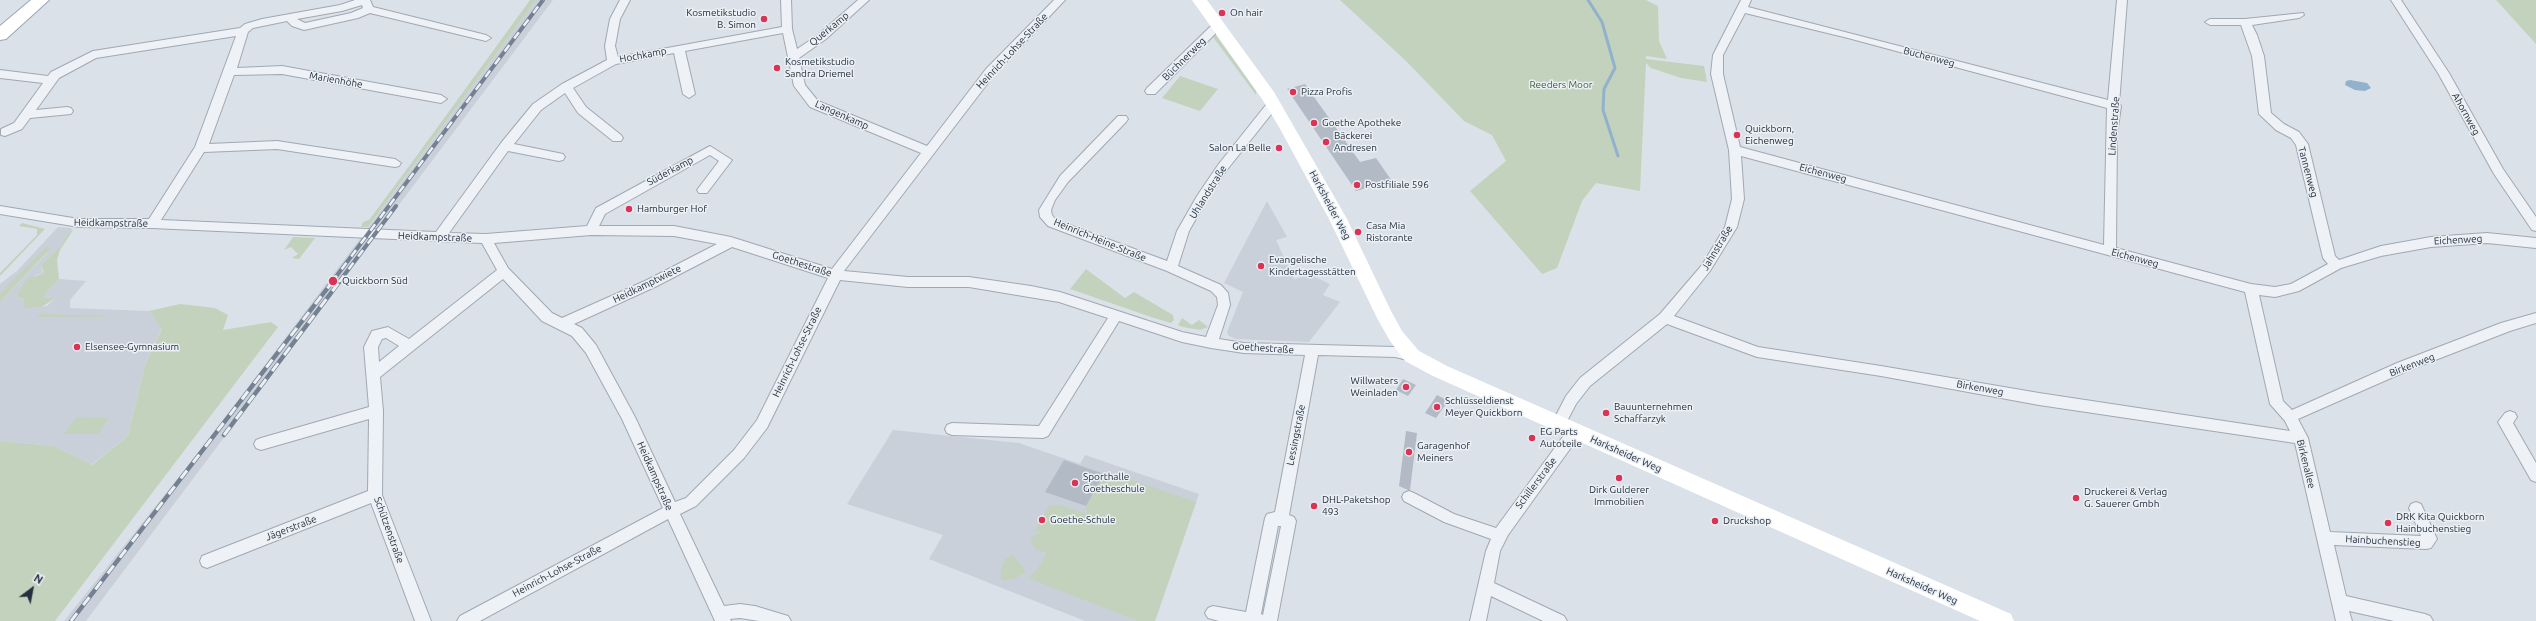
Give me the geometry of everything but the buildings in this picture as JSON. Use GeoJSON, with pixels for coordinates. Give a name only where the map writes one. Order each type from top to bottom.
{"type":"FeatureCollection","features":[{"type":"Feature","properties":{"kind":"main road"},"geometry":{"type":"LineString","coordinates":[[0,35],[41,0]]}},
{"type":"Feature","properties":{"kind":"main road","name":"Harksheider Weg"},"geometry":{"type":"LineString","coordinates":[[1199,0],[1273,104],[1338,219],[1383,313],[1396,336],[1412,356],[1440,371],[2002,621]]}},
{"type":"Feature","properties":{"kind":"street"},"geometry":{"type":"LineString","coordinates":[[613,61],[610,46],[615,19],[624,0]]}},
{"type":"Feature","properties":{"kind":"street","name":"Langenkamp"},"geometry":{"type":"LineString","coordinates":[[786,0],[787,29],[800,86],[814,104],[927,151]]}},
{"type":"Feature","properties":{"kind":"street","name":"Querkamp"},"geometry":{"type":"LineString","coordinates":[[794,56],[822,37],[864,0]]}},
{"type":"Feature","properties":{"kind":"street","name":"Heinrich-Lohse-Straße"},"geometry":{"type":"LineString","coordinates":[[465,621],[651,520],[691,502],[739,454],[762,424],[835,275],[927,151],[990,72],[1059,0]]}},
{"type":"Feature","properties":{"kind":"street","name":"Lindenstraße"},"geometry":{"type":"LineString","coordinates":[[2110,251],[2111,134],[2115,106],[2122,0]]}},
{"type":"Feature","properties":{"kind":"street","name":"Ahornweg"},"geometry":{"type":"LineString","coordinates":[[2396,0],[2443,73],[2498,171],[2536,227]]}},
{"type":"Feature","properties":{"kind":"street"},"geometry":{"type":"LineString","coordinates":[[5,132],[18,126],[50,80],[62,70],[93,55],[243,31],[250,26],[289,17],[366,3],[486,38]]}},
{"type":"Feature","properties":{"kind":"street","name":"Buchenweg"},"geometry":{"type":"LineString","coordinates":[[1744,5],[1848,35],[2115,106]]}},
{"type":"Feature","properties":{"kind":"street","name":"Jahnstraße"},"geometry":{"type":"LineString","coordinates":[[1567,427],[1571,400],[1585,382],[1665,318],[1706,268],[1731,226],[1738,199],[1735,150],[1717,74],[1718,55],[1744,5]]}},
{"type":"Feature","properties":{"kind":"street"},"geometry":{"type":"LineString","coordinates":[[2210,22],[2245,22],[2299,15]]}},
{"type":"Feature","properties":{"kind":"street","name":"Tannenweg"},"geometry":{"type":"LineString","coordinates":[[2245,22],[2252,35],[2258,56],[2265,114],[2280,127],[2295,134],[2302,144],[2329,258],[2337,266]]}},
{"type":"Feature","properties":{"kind":"street","name":"Büchnerweg"},"geometry":{"type":"LineString","coordinates":[[1151,91],[1217,26]]}},
{"type":"Feature","properties":{"kind":"street","name":"Hochkamp"},"geometry":{"type":"LineString","coordinates":[[439,237],[505,146],[537,107],[566,87],[613,61],[787,29]]}},
{"type":"Feature","properties":{"kind":"street"},"geometry":{"type":"LineString","coordinates":[[152,224],[201,148],[230,72],[243,31]]}},
{"type":"Feature","properties":{"kind":"street","name":"Hochkamp"},"geometry":{"type":"LineString","coordinates":[[679,49],[689,94]]}},
{"type":"Feature","properties":{"kind":"street","name":"Marienhöhe"},"geometry":{"type":"LineString","coordinates":[[230,72],[282,70],[441,99]]}},
{"type":"Feature","properties":{"kind":"street"},"geometry":{"type":"LineString","coordinates":[[0,74],[50,80]]}},
{"type":"Feature","properties":{"kind":"street"},"geometry":{"type":"LineString","coordinates":[[566,87],[582,110],[617,138]]}},
{"type":"Feature","properties":{"kind":"street","name":"Uhlandstraße"},"geometry":{"type":"LineString","coordinates":[[1171,268],[1183,231],[1201,199],[1222,168],[1273,104]]}},
{"type":"Feature","properties":{"kind":"street"},"geometry":{"type":"LineString","coordinates":[[25,115],[67,111]]}},
{"type":"Feature","properties":{"kind":"street","name":"Heinrich-Heine-Straße"},"geometry":{"type":"LineString","coordinates":[[1122,119],[1064,179],[1050,199],[1046,210],[1046,217],[1052,223],[1171,268],[1216,288],[1223,296],[1224,305],[1211,343]]}},
{"type":"Feature","properties":{"kind":"street"},"geometry":{"type":"LineString","coordinates":[[201,148],[277,145],[395,163]]}},
{"type":"Feature","properties":{"kind":"street"},"geometry":{"type":"LineString","coordinates":[[505,146],[559,157]]}},
{"type":"Feature","properties":{"kind":"street","name":"Süderkamp"},"geometry":{"type":"LineString","coordinates":[[591,230],[600,211],[710,150],[726,160],[703,190]]}},
{"type":"Feature","properties":{"kind":"street","name":"Eichenweg"},"geometry":{"type":"LineString","coordinates":[[1735,150],[2251,289],[2276,292],[2294,288],[2337,266],[2381,251],[2430,242],[2486,238],[2536,243]]}},
{"type":"Feature","properties":{"kind":"street","name":"Heidkampstraße"},"geometry":{"type":"LineString","coordinates":[[0,210],[78,223],[152,224],[486,239],[504,272],[547,317],[577,332],[592,349],[628,417],[671,512],[722,618]]}},
{"type":"Feature","properties":{"kind":"street","name":"Goethestraße"},"geometry":{"type":"LineString","coordinates":[[486,239],[591,230],[674,231],[731,242],[835,275],[908,282],[977,283],[1060,297],[1182,336],[1211,343],[1244,348],[1395,352],[1412,356]]}},
{"type":"Feature","properties":{"kind":"street","name":"Heidkamptwiete"},"geometry":{"type":"LineString","coordinates":[[562,324],[652,283],[731,242]]}},
{"type":"Feature","properties":{"kind":"street"},"geometry":{"type":"LineString","coordinates":[[375,373],[504,272]]}},
{"type":"Feature","properties":{"kind":"street","name":"Birkenallee"},"geometry":{"type":"LineString","coordinates":[[2251,289],[2277,404],[2290,416],[2300,438],[2344,621]]}},
{"type":"Feature","properties":{"kind":"street"},"geometry":{"type":"LineString","coordinates":[[952,429],[1043,432],[1117,314]]}},
{"type":"Feature","properties":{"kind":"street","name":"Birkenweg"},"geometry":{"type":"LineString","coordinates":[[1665,318],[1757,352],[2039,399],[2300,438]]}},
{"type":"Feature","properties":{"kind":"street","name":"Birkenweg"},"geometry":{"type":"LineString","coordinates":[[2290,416],[2402,367],[2506,327],[2535,319]]}},
{"type":"Feature","properties":{"kind":"street","name":"Schützenstraße"},"geometry":{"type":"LineString","coordinates":[[409,346],[388,332],[377,335],[371,347],[375,373],[375,495],[422,621]]}},
{"type":"Feature","properties":{"kind":"street","name":"Lessingstraße"},"geometry":{"type":"LineString","coordinates":[[1281,520],[1312,351]]}},
{"type":"Feature","properties":{"kind":"street"},"geometry":{"type":"LineString","coordinates":[[261,444],[376,411]]}},
{"type":"Feature","properties":{"kind":"street"},"geometry":{"type":"LineString","coordinates":[[2510,417],[2505,422],[2536,476]]}},
{"type":"Feature","properties":{"kind":"street","name":"Schillerstraße"},"geometry":{"type":"LineString","coordinates":[[1478,621],[1485,586],[1499,536],[1567,427]]}},
{"type":"Feature","properties":{"kind":"street","name":"Jägerstraße"},"geometry":{"type":"LineString","coordinates":[[207,561],[375,495]]}},
{"type":"Feature","properties":{"kind":"street"},"geometry":{"type":"LineString","coordinates":[[1409,497],[1449,518],[1499,536]]}},
{"type":"Feature","properties":{"kind":"street","name":"Hainbuchenstieg"},"geometry":{"type":"LineString","coordinates":[[2324,538],[2426,543],[2430,539],[2416,508]]}},
{"type":"Feature","properties":{"kind":"street"},"geometry":{"type":"LineString","coordinates":[[1213,613],[1256,620],[1272,518],[1289,521],[1269,621]]}},
{"type":"Feature","properties":{"kind":"street"},"geometry":{"type":"LineString","coordinates":[[1485,586],[1559,621]]}},
{"type":"Feature","properties":{"kind":"street"},"geometry":{"type":"LineString","coordinates":[[2340,602],[2424,621]]}},
{"type":"Feature","properties":{"kind":"street"},"geometry":{"type":"LineString","coordinates":[[722,618],[740,611],[755,613],[783,621]]}},
{"type":"Feature","properties":{"kind":"shaded area"},"geometry":{"type":"Polygon","coordinates":[[[536,0],[553,0],[86,621],[64,621],[210,438],[350,252],[536,0]]]}},
{"type":"Feature","properties":{"kind":"shaded area","name":"Evangelische Kindertagesstätten"},"geometry":{"type":"Polygon","coordinates":[[[1267,201],[1287,237],[1276,240],[1294,279],[1311,275],[1330,284],[1323,295],[1340,302],[1309,342],[1236,339],[1229,336],[1227,332],[1243,292],[1224,283],[1267,201]]]}},
{"type":"Feature","properties":{"kind":"shaded area","name":"Elsensee-Gymnasium"},"geometry":{"type":"Polygon","coordinates":[[[58,227],[70,228],[73,230],[66,235],[61,245],[41,265],[44,273],[36,275],[22,286],[16,297],[24,299],[33,308],[47,306],[55,298],[43,297],[59,279],[86,281],[70,300],[70,308],[149,311],[162,328],[145,365],[128,436],[91,465],[54,446],[0,441],[0,302],[50,250],[0,293],[0,284],[17,271],[58,227]]]}},
{"type":"Feature","properties":{"kind":"shaded area","name":"Goethe-Schule"},"geometry":{"type":"Polygon","coordinates":[[[893,430],[1019,443],[1080,464],[1085,455],[1199,494],[1155,621],[1085,621],[929,559],[943,535],[847,504],[893,430]]]}},
{"type":"Feature","properties":{"kind":"green space"},"geometry":{"type":"Polygon","coordinates":[[[530,0],[536,0],[368,227],[361,227],[363,222],[369,220],[410,165],[530,0]]]}},
{"type":"Feature","properties":{"kind":"green space","name":"Reeders Moor"},"geometry":{"type":"Polygon","coordinates":[[[1340,0],[1646,0],[1658,6],[1659,41],[1667,59],[1646,56],[1646,59],[1704,66],[1707,82],[1681,78],[1651,68],[1646,63],[1640,191],[1596,183],[1582,201],[1557,268],[1542,274],[1470,191],[1506,161],[1492,135],[1464,121],[1405,60],[1340,0]]]}},
{"type":"Feature","properties":{"kind":"green space"},"geometry":{"type":"Polygon","coordinates":[[[2495,0],[2536,0],[2536,44],[2497,1],[2495,0]]]}},
{"type":"Feature","properties":{"kind":"green space"},"geometry":{"type":"Polygon","coordinates":[[[1215,34],[1256,91],[1256,95],[1213,37],[1215,34]]]}},
{"type":"Feature","properties":{"kind":"green space"},"geometry":{"type":"Polygon","coordinates":[[[1180,76],[1218,89],[1200,111],[1162,98],[1180,76]]]}},
{"type":"Feature","properties":{"kind":"green space"},"geometry":{"type":"Polygon","coordinates":[[[22,223],[45,229],[0,276],[0,273],[37,235],[37,229],[19,226],[22,223]]]}},
{"type":"Feature","properties":{"kind":"green space"},"geometry":{"type":"Polygon","coordinates":[[[73,230],[60,250],[57,260],[59,279],[43,297],[55,298],[42,307],[28,308],[23,306],[24,299],[16,297],[22,286],[27,279],[44,273],[41,265],[61,245],[66,235],[73,230]]]}},
{"type":"Feature","properties":{"kind":"green space"},"geometry":{"type":"Polygon","coordinates":[[[293,237],[315,238],[299,259],[292,258],[298,254],[291,247],[284,250],[293,237]]]}},
{"type":"Feature","properties":{"kind":"green space"},"geometry":{"type":"Polygon","coordinates":[[[46,247],[51,248],[0,302],[0,293],[46,247]]]}},
{"type":"Feature","properties":{"kind":"green space"},"geometry":{"type":"Polygon","coordinates":[[[1086,269],[1125,298],[1134,292],[1173,315],[1174,320],[1171,323],[1154,318],[1070,289],[1086,269]]]}},
{"type":"Feature","properties":{"kind":"green space"},"geometry":{"type":"Polygon","coordinates":[[[180,304],[215,308],[228,315],[223,330],[271,322],[278,327],[55,621],[0,621],[0,441],[54,446],[92,465],[128,436],[145,365],[162,329],[149,311],[180,304]]]}},
{"type":"Feature","properties":{"kind":"green space"},"geometry":{"type":"Polygon","coordinates":[[[40,314],[105,316],[107,317],[38,317],[40,314]]]}},
{"type":"Feature","properties":{"kind":"green space"},"geometry":{"type":"Polygon","coordinates":[[[1182,318],[1192,325],[1199,320],[1208,327],[1200,330],[1183,327],[1178,325],[1182,318]]]}},
{"type":"Feature","properties":{"kind":"green space"},"geometry":{"type":"Polygon","coordinates":[[[76,417],[109,418],[98,434],[64,434],[76,417]]]}},
{"type":"Feature","properties":{"kind":"green space"},"geometry":{"type":"Polygon","coordinates":[[[1106,471],[1196,502],[1155,621],[1138,621],[1028,578],[1038,568],[1047,553],[1037,550],[1031,543],[1032,537],[1043,531],[1035,531],[1049,506],[1060,505],[1087,514],[1086,506],[1106,471]]]}},
{"type":"Feature","properties":{"kind":"green space"},"geometry":{"type":"Polygon","coordinates":[[[1012,554],[1023,567],[1025,573],[1014,579],[1001,580],[1001,569],[1005,560],[1012,554]]]}},
{"type":"Feature","properties":{"kind":"water"},"geometry":{"type":"Polygon","coordinates":[[[2350,80],[2367,83],[2371,88],[2365,91],[2355,90],[2345,85],[2346,81],[2350,80]]]}},
{"type":"Feature","properties":{"kind":"waterway"},"geometry":{"type":"LineString","coordinates":[[1588,0],[1602,22],[1615,68],[1604,89],[1603,110],[1618,156]]}},
{"type":"Feature","properties":{"kind":"railway"},"geometry":{"type":"LineString","coordinates":[[332,282],[543,0]]}},
{"type":"Feature","properties":{"kind":"railway"},"geometry":{"type":"LineString","coordinates":[[339,282],[396,206]]}},
{"type":"Feature","properties":{"kind":"railway"},"geometry":{"type":"LineString","coordinates":[[71,621],[333,281]]}},
{"type":"Feature","properties":{"kind":"railway"},"geometry":{"type":"LineString","coordinates":[[224,435],[340,281]]}},
{"type":"Feature","properties":{"kind":"place","name":"On hair"},"geometry":{"type":"Point","coordinates":[1222,13]}},
{"type":"Feature","properties":{"kind":"place","name":"Kosmetikstudio B. Simon"},"geometry":{"type":"Point","coordinates":[764,19]}},
{"type":"Feature","properties":{"kind":"place","name":"Kosmetikstudio Sandra Driemel"},"geometry":{"type":"Point","coordinates":[777,68]}},
{"type":"Feature","properties":{"kind":"place","name":"Pizza Profis"},"geometry":{"type":"Point","coordinates":[1293,92]}},
{"type":"Feature","properties":{"kind":"place","name":"Goethe Apotheke"},"geometry":{"type":"Point","coordinates":[1314,123]}},
{"type":"Feature","properties":{"kind":"place","name":"Quickborn, Eichenweg"},"geometry":{"type":"Point","coordinates":[1737,135]}},
{"type":"Feature","properties":{"kind":"place","name":"Bäckerei Andresen"},"geometry":{"type":"Point","coordinates":[1326,142]}},
{"type":"Feature","properties":{"kind":"place","name":"Salon La Belle"},"geometry":{"type":"Point","coordinates":[1279,148]}},
{"type":"Feature","properties":{"kind":"place","name":"Postfiliale 596"},"geometry":{"type":"Point","coordinates":[1357,185]}},
{"type":"Feature","properties":{"kind":"place","name":"Hamburger Hof"},"geometry":{"type":"Point","coordinates":[629,209]}},
{"type":"Feature","properties":{"kind":"place","name":"Casa Mia Ristorante"},"geometry":{"type":"Point","coordinates":[1358,232]}},
{"type":"Feature","properties":{"kind":"place","name":"Evangelische Kindertagesstätten"},"geometry":{"type":"Point","coordinates":[1261,266]}},
{"type":"Feature","properties":{"kind":"place","name":"Quickborn Süd"},"geometry":{"type":"Point","coordinates":[333,281]}},
{"type":"Feature","properties":{"kind":"place","name":"Elsensee-Gymnasium"},"geometry":{"type":"Point","coordinates":[77,347]}},
{"type":"Feature","properties":{"kind":"place","name":"Willwaters Weinladen"},"geometry":{"type":"Point","coordinates":[1406,387]}},
{"type":"Feature","properties":{"kind":"place","name":"Schlüsseldienst Meyer Quickborn"},"geometry":{"type":"Point","coordinates":[1437,407]}},
{"type":"Feature","properties":{"kind":"place","name":"Bauunternehmen Schaffarzyk"},"geometry":{"type":"Point","coordinates":[1606,413]}},
{"type":"Feature","properties":{"kind":"place","name":"EG Parts Autoteile"},"geometry":{"type":"Point","coordinates":[1532,438]}},
{"type":"Feature","properties":{"kind":"place","name":"Garagenhof Meiners"},"geometry":{"type":"Point","coordinates":[1409,452]}},
{"type":"Feature","properties":{"kind":"place","name":"Dirk Gulderer Immobilien"},"geometry":{"type":"Point","coordinates":[1619,478]}},
{"type":"Feature","properties":{"kind":"place","name":"Sporthalle Goetheschule"},"geometry":{"type":"Point","coordinates":[1075,483]}},
{"type":"Feature","properties":{"kind":"place","name":"Druckerei & Verlag G. Sauerer Gmbh"},"geometry":{"type":"Point","coordinates":[2076,498]}},
{"type":"Feature","properties":{"kind":"place","name":"DHL-Paketshop 493"},"geometry":{"type":"Point","coordinates":[1314,506]}},
{"type":"Feature","properties":{"kind":"place","name":"Goethe-Schule"},"geometry":{"type":"Point","coordinates":[1042,520]}},
{"type":"Feature","properties":{"kind":"place","name":"Druckshop"},"geometry":{"type":"Point","coordinates":[1715,521]}},
{"type":"Feature","properties":{"kind":"place","name":"DRK Kita Quickborn Hainbuchenstieg"},"geometry":{"type":"Point","coordinates":[2388,523]}}]}
